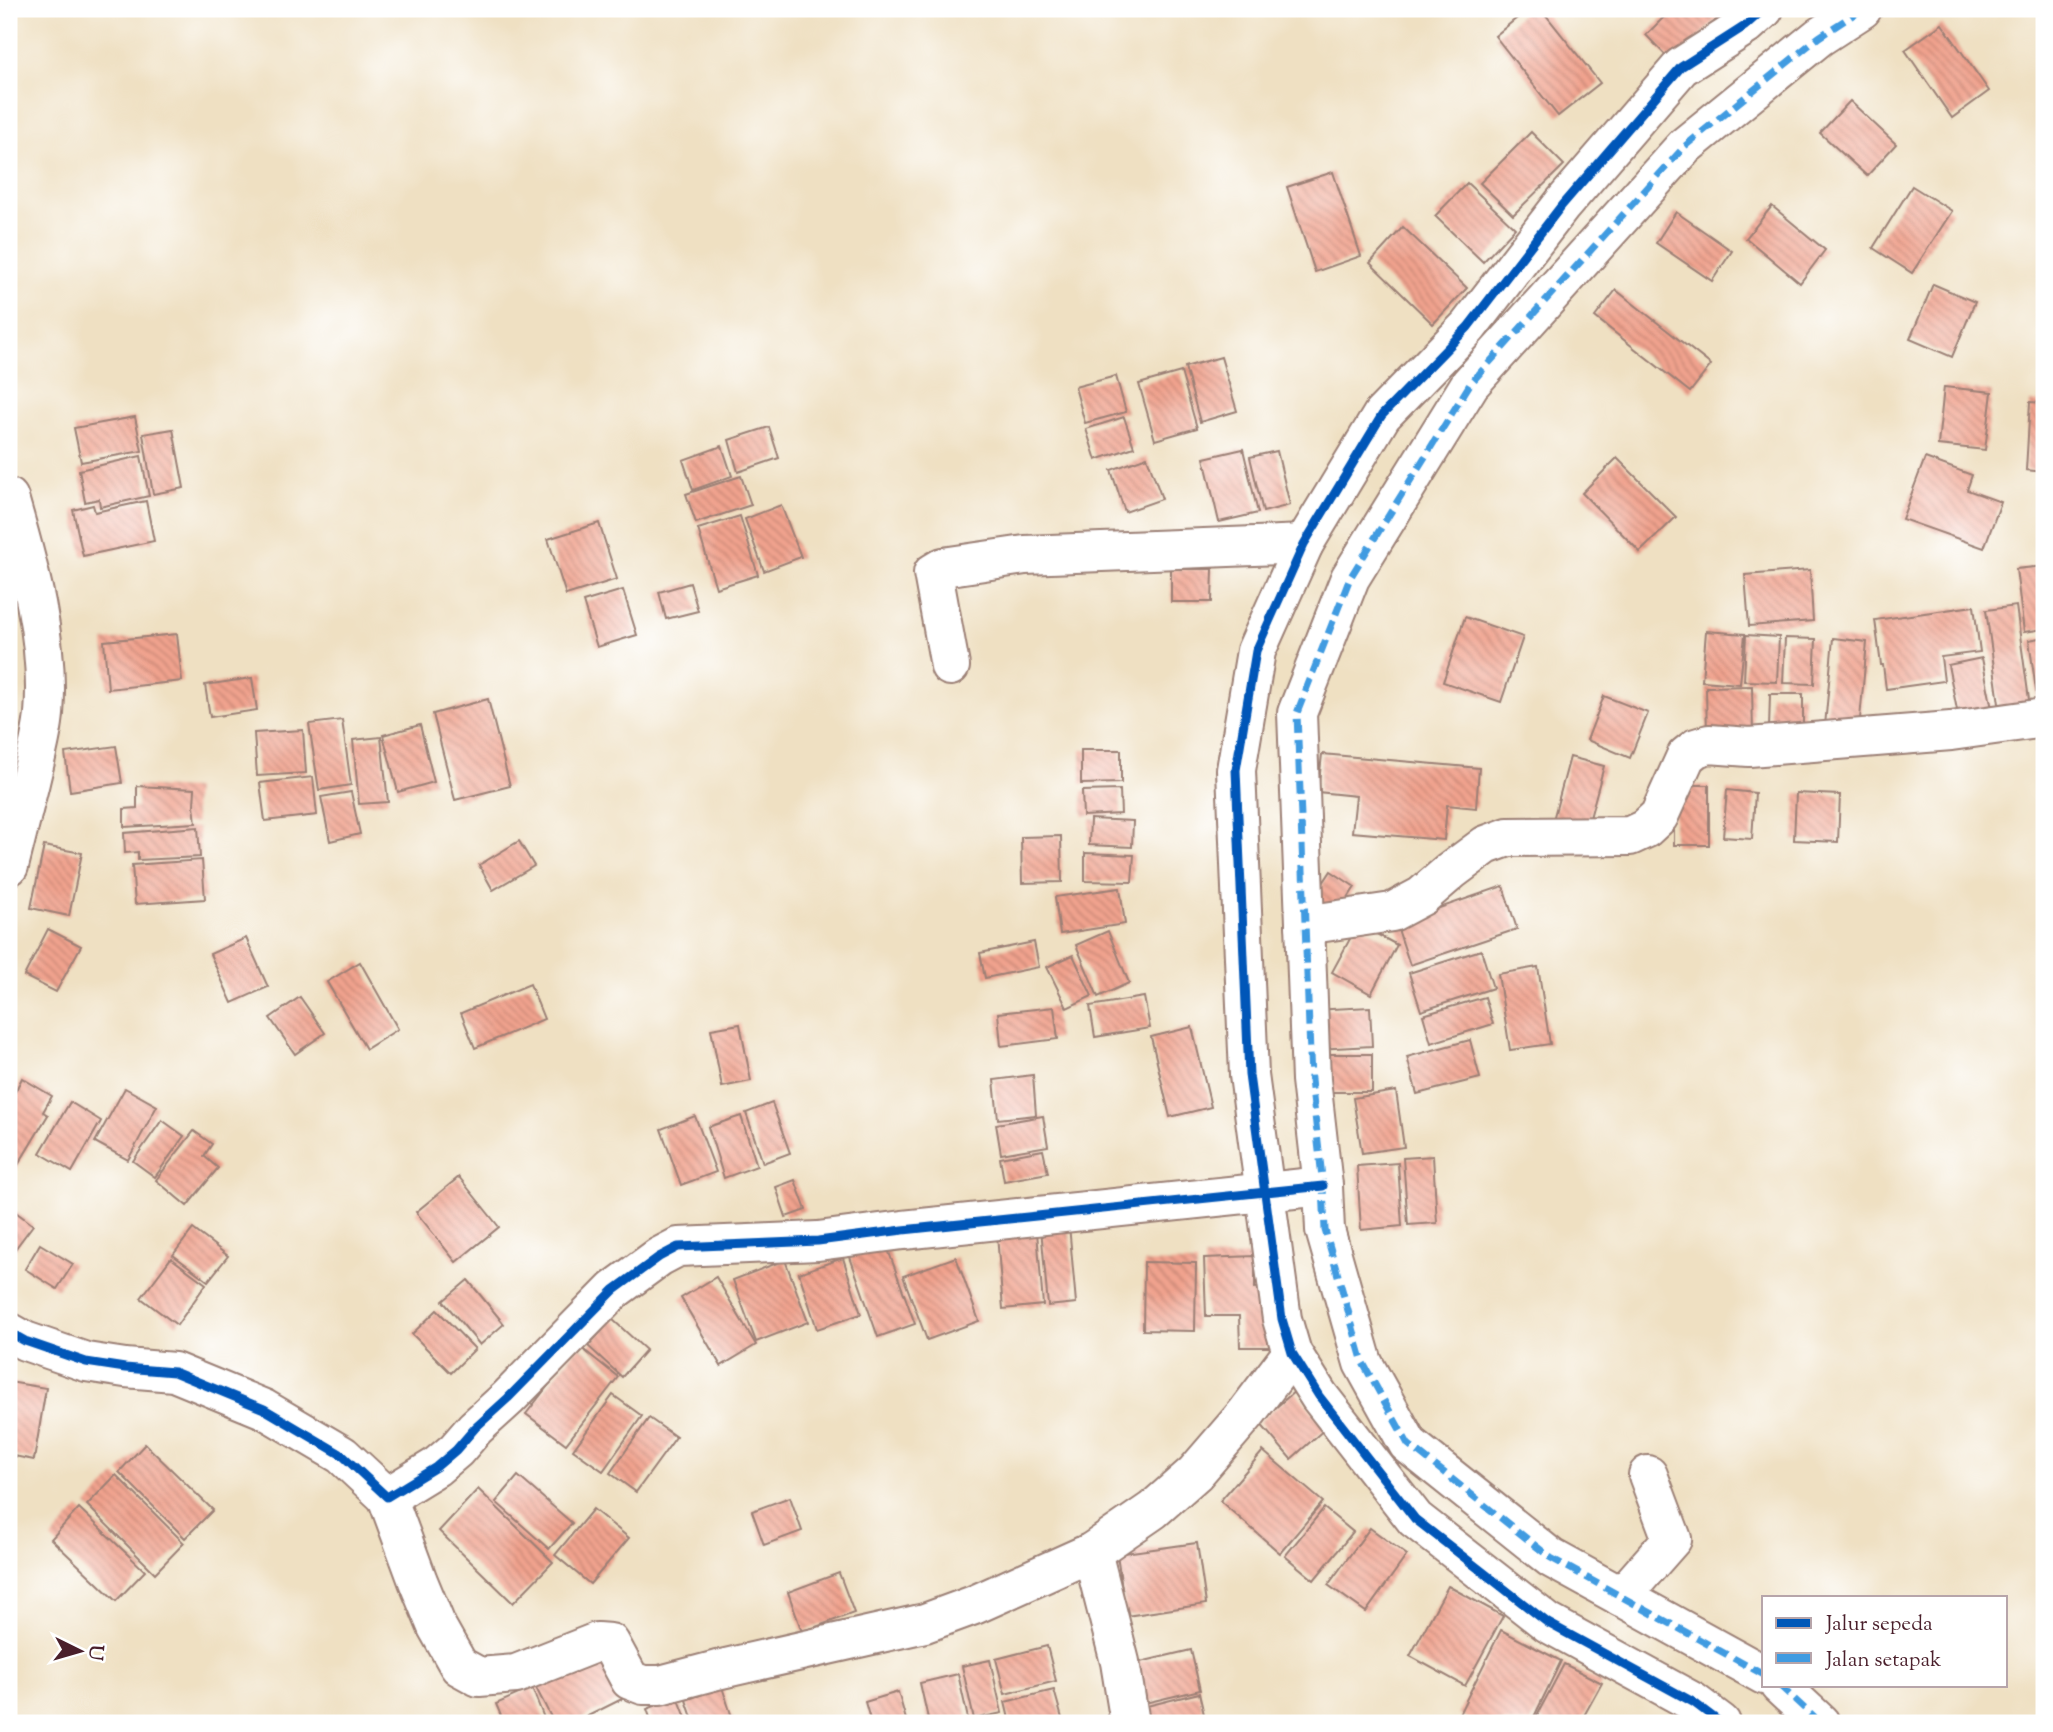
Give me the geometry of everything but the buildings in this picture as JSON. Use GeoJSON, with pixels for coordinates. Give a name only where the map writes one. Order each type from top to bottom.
{"type":"FeatureCollection","features":[{"type":"Feature","properties":{"kind":"street"},"geometry":{"type":"LineString","coordinates":[[1721,1723],[1693,1702],[1548,1623],[1415,1519],[1319,1396],[1292,1353],[1282,1319],[1311,1080],[1297,713],[1350,578],[1471,384],[1685,146],[1819,37],[1863,9]]}},
{"type":"Feature","properties":{"kind":"street"},"geometry":{"type":"LineString","coordinates":[[1748,14],[1681,67],[1562,205],[1468,327],[1382,415],[1304,544],[1256,651],[1236,770],[1249,1074],[1296,1189],[1325,1230],[1363,1363],[1408,1444],[1551,1558],[1762,1674]]}},
{"type":"Feature","properties":{"kind":"street"},"geometry":{"type":"LineString","coordinates":[[9,498],[35,602],[44,660],[45,692],[40,740],[9,866]]}},
{"type":"Feature","properties":{"kind":"street"},"geometry":{"type":"LineString","coordinates":[[950,666],[933,573],[943,567],[1025,555],[1304,544]]}},
{"type":"Feature","properties":{"kind":"street"},"geometry":{"type":"LineString","coordinates":[[1305,925],[1392,912],[1422,896],[1486,845],[1508,837],[1630,836],[1645,829],[1659,816],[1686,756],[1696,748],[1709,744],[1749,747],[1951,730],[2044,718]]}},
{"type":"Feature","properties":{"kind":"street"},"geometry":{"type":"LineString","coordinates":[[387,1497],[436,1467],[456,1450],[614,1290],[659,1256],[678,1247],[818,1241],[917,1228],[1296,1189]]}},
{"type":"Feature","properties":{"kind":"street"},"geometry":{"type":"LineString","coordinates":[[9,1332],[25,1341],[86,1362],[174,1372],[264,1409],[342,1455],[387,1497],[436,1627],[459,1666],[479,1677],[516,1674],[597,1642],[610,1643],[630,1680],[643,1685],[660,1685],[925,1623],[974,1605],[1092,1552],[1153,1510],[1195,1473],[1245,1415],[1292,1353]]}},
{"type":"Feature","properties":{"kind":"street"},"geometry":{"type":"LineString","coordinates":[[1621,1597],[1672,1539],[1648,1475]]}},
{"type":"Feature","properties":{"kind":"street"},"geometry":{"type":"LineString","coordinates":[[1092,1552],[1120,1662],[1130,1723]]}},
{"type":"Feature","properties":{"kind":"street"},"geometry":{"type":"LineString","coordinates":[[1780,1686],[1820,1723]]}},
{"type":"Feature","properties":{"kind":"marked path"},"geometry":{"type":"LineString","coordinates":[[1762,1674],[1551,1558],[1408,1444],[1363,1363],[1325,1230],[1311,1080],[1297,713],[1350,578],[1470,384],[1685,146],[1819,37],[1862,9]]}},
{"type":"Feature","properties":{"kind":"marked path"},"geometry":{"type":"LineString","coordinates":[[1780,1686],[1820,1723]]}},
{"type":"Feature","properties":{"kind":"cycle path"},"geometry":{"type":"LineString","coordinates":[[1721,1723],[1693,1702],[1548,1623],[1415,1519],[1319,1396],[1292,1353],[1282,1319],[1249,1075],[1236,770],[1256,651],[1304,544],[1382,415],[1468,327],[1562,205],[1681,67],[1745,26],[1764,9]]}},
{"type":"Feature","properties":{"kind":"cycle path"},"geometry":{"type":"LineString","coordinates":[[9,1332],[25,1341],[86,1362],[174,1372],[264,1409],[342,1455],[387,1497],[436,1467],[456,1450],[614,1290],[659,1257],[678,1247],[818,1241],[1323,1186]]}}]}
